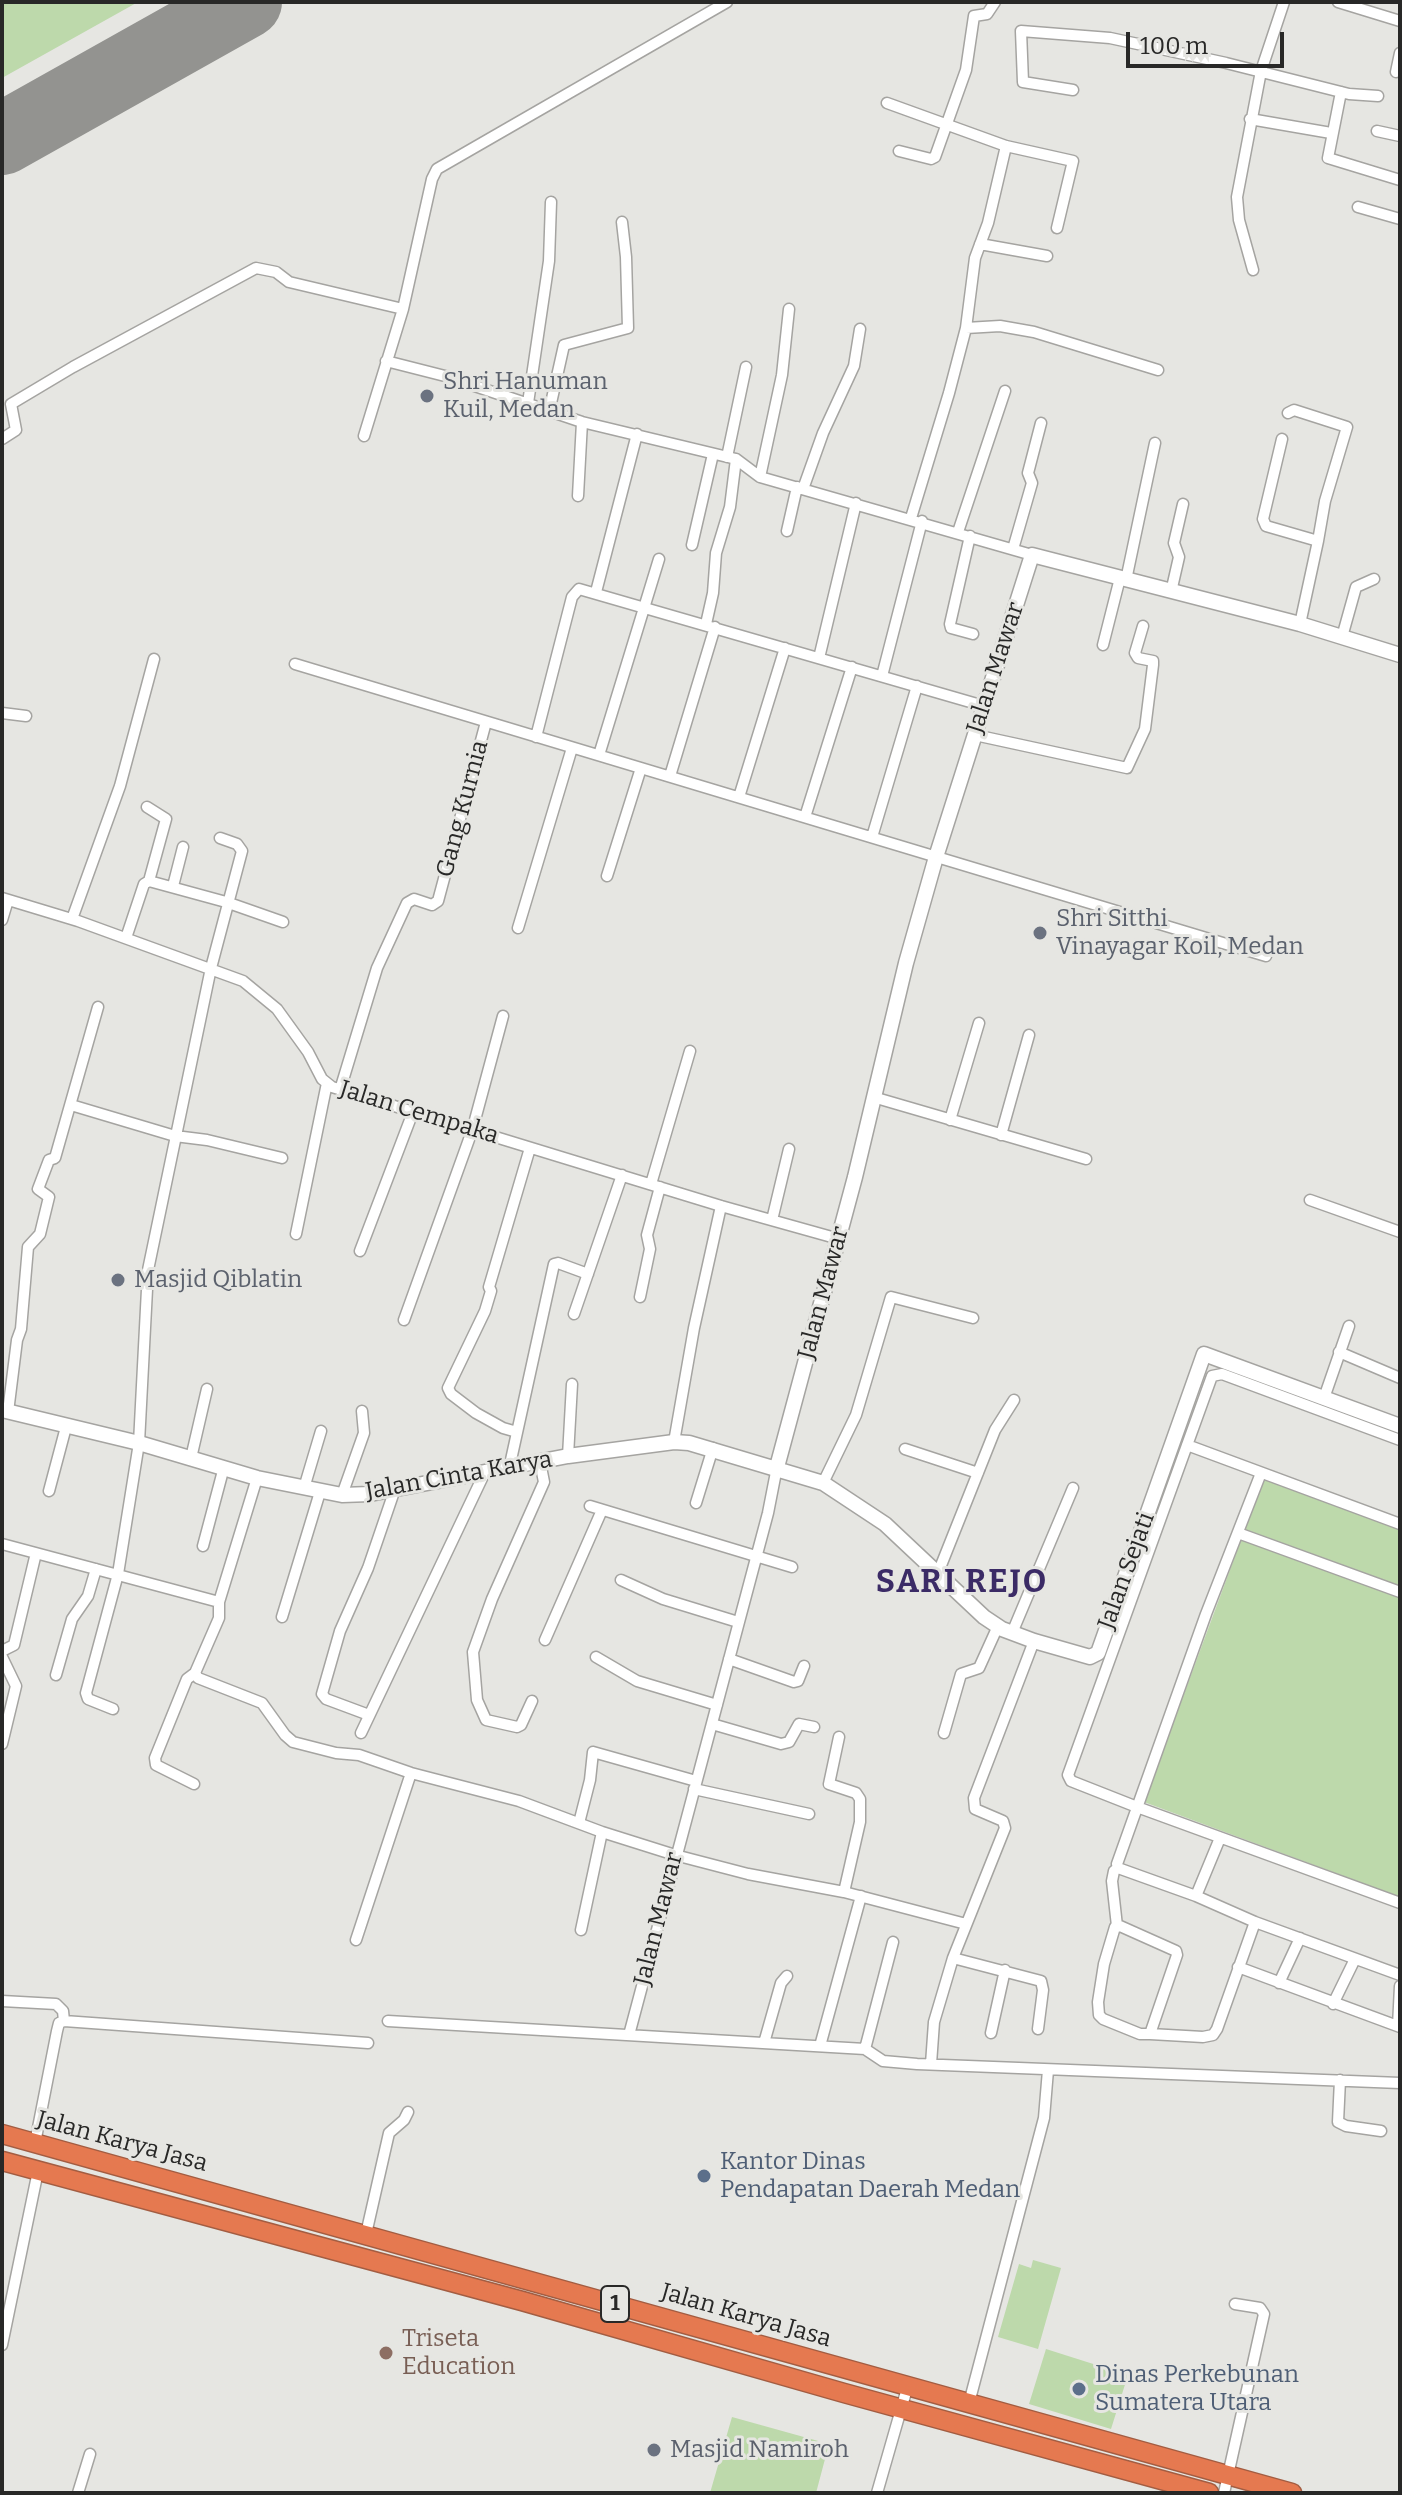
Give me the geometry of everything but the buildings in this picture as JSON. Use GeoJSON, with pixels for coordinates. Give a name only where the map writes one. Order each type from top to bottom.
{"type":"FeatureCollection","features":[{"type":"Feature","properties":{"kind":"highway","name":"Jalan Karya Jasa"},"geometry":{"type":"LineString","coordinates":[[2,2134],[908,2385],[1225,2484],[1292,2493]]}},
{"type":"Feature","properties":{"kind":"highway","name":"Jalan Karya Jasa"},"geometry":{"type":"LineString","coordinates":[[2,2161],[522,2301],[1209,2493]]}},
{"type":"Feature","properties":{"kind":"highway"},"geometry":{"type":"LineString","coordinates":[[522,2301],[527,2280]]}},
{"type":"Feature","properties":{"kind":"street"},"geometry":{"type":"LineString","coordinates":[[364,436],[403,309],[432,179],[437,169],[727,2]]}},
{"type":"Feature","properties":{"kind":"street"},"geometry":{"type":"LineString","coordinates":[[899,151],[933,159],[966,70],[974,16],[987,14],[995,2]]}},
{"type":"Feature","properties":{"kind":"street"},"geometry":{"type":"LineString","coordinates":[[1253,270],[1239,220],[1237,197],[1261,71],[1284,2]]}},
{"type":"Feature","properties":{"kind":"street"},"geometry":{"type":"LineString","coordinates":[[1338,2],[1400,21]]}},
{"type":"Feature","properties":{"kind":"street"},"geometry":{"type":"LineString","coordinates":[[1073,90],[1023,82],[1021,31],[1110,38],[1341,92],[1378,96]]}},
{"type":"Feature","properties":{"kind":"street"},"geometry":{"type":"LineString","coordinates":[[1396,72],[1400,53]]}},
{"type":"Feature","properties":{"kind":"street"},"geometry":{"type":"LineString","coordinates":[[1341,92],[1327,155],[1329,160],[1400,180]]}},
{"type":"Feature","properties":{"kind":"street"},"geometry":{"type":"LineString","coordinates":[[887,103],[1006,146],[1073,161],[1057,228]]}},
{"type":"Feature","properties":{"kind":"street"},"geometry":{"type":"LineString","coordinates":[[1250,119],[1331,133]]}},
{"type":"Feature","properties":{"kind":"street"},"geometry":{"type":"LineString","coordinates":[[1377,131],[1400,136]]}},
{"type":"Feature","properties":{"kind":"street"},"geometry":{"type":"LineString","coordinates":[[882,676],[916,520],[966,328],[973,268],[995,197],[1006,146]]}},
{"type":"Feature","properties":{"kind":"street"},"geometry":{"type":"LineString","coordinates":[[528,403],[551,248],[551,202]]}},
{"type":"Feature","properties":{"kind":"street"},"geometry":{"type":"LineString","coordinates":[[1358,207],[1400,219]]}},
{"type":"Feature","properties":{"kind":"street"},"geometry":{"type":"LineString","coordinates":[[549,412],[564,345],[628,328],[622,222]]}},
{"type":"Feature","properties":{"kind":"street"},"geometry":{"type":"LineString","coordinates":[[980,244],[1047,256]]}},
{"type":"Feature","properties":{"kind":"street"},"geometry":{"type":"LineString","coordinates":[[2,439],[16,430],[11,404],[256,268],[276,272],[289,282],[403,309]]}},
{"type":"Feature","properties":{"kind":"street"},"geometry":{"type":"LineString","coordinates":[[760,477],[780,388],[789,309]]}},
{"type":"Feature","properties":{"kind":"street"},"geometry":{"type":"LineString","coordinates":[[966,328],[1000,326],[1034,332],[1158,370]]}},
{"type":"Feature","properties":{"kind":"street"},"geometry":{"type":"LineString","coordinates":[[787,531],[800,488],[854,366],[860,329]]}},
{"type":"Feature","properties":{"kind":"street"},"geometry":{"type":"LineString","coordinates":[[386,361],[582,422],[732,458],[760,477],[1032,555],[1300,624],[1400,655]]}},
{"type":"Feature","properties":{"kind":"street"},"geometry":{"type":"LineString","coordinates":[[670,776],[710,626],[716,553],[730,507],[732,458],[746,367]]}},
{"type":"Feature","properties":{"kind":"street"},"geometry":{"type":"LineString","coordinates":[[958,532],[1005,391]]}},
{"type":"Feature","properties":{"kind":"street"},"geometry":{"type":"LineString","coordinates":[[1288,413],[1294,410],[1347,427],[1325,501],[1300,624]]}},
{"type":"Feature","properties":{"kind":"street"},"geometry":{"type":"LineString","coordinates":[[578,496],[582,422]]}},
{"type":"Feature","properties":{"kind":"street"},"geometry":{"type":"LineString","coordinates":[[1013,549],[1032,483],[1028,473],[1041,423]]}},
{"type":"Feature","properties":{"kind":"street"},"geometry":{"type":"LineString","coordinates":[[596,592],[637,434]]}},
{"type":"Feature","properties":{"kind":"street"},"geometry":{"type":"LineString","coordinates":[[1282,439],[1263,523],[1318,541]]}},
{"type":"Feature","properties":{"kind":"street"},"geometry":{"type":"LineString","coordinates":[[1103,645],[1123,579],[1155,443]]}},
{"type":"Feature","properties":{"kind":"street"},"geometry":{"type":"LineString","coordinates":[[692,545],[713,454]]}},
{"type":"Feature","properties":{"kind":"street"},"geometry":{"type":"LineString","coordinates":[[819,658],[856,503]]}},
{"type":"Feature","properties":{"kind":"street"},"geometry":{"type":"LineString","coordinates":[[1171,592],[1179,557],[1174,543],[1183,504]]}},
{"type":"Feature","properties":{"kind":"street"},"geometry":{"type":"LineString","coordinates":[[970,536],[950,624],[951,628],[973,634]]}},
{"type":"Feature","properties":{"kind":"street","name":"Jalan Mawar"},"geometry":{"type":"LineString","coordinates":[[629,2035],[839,1239],[906,963],[936,857],[1032,555]]}},
{"type":"Feature","properties":{"kind":"street"},"geometry":{"type":"LineString","coordinates":[[599,755],[659,559]]}},
{"type":"Feature","properties":{"kind":"street"},"geometry":{"type":"LineString","coordinates":[[1342,637],[1356,587],[1374,579]]}},
{"type":"Feature","properties":{"kind":"street"},"geometry":{"type":"LineString","coordinates":[[536,737],[576,590],[596,592],[984,706]]}},
{"type":"Feature","properties":{"kind":"street"},"geometry":{"type":"LineString","coordinates":[[975,735],[1127,768],[1145,729],[1153,665],[1151,660],[1135,656],[1143,626]]}},
{"type":"Feature","properties":{"kind":"street"},"geometry":{"type":"LineString","coordinates":[[739,797],[785,648]]}},
{"type":"Feature","properties":{"kind":"street"},"geometry":{"type":"LineString","coordinates":[[72,919],[120,786],[154,659]]}},
{"type":"Feature","properties":{"kind":"street"},"geometry":{"type":"LineString","coordinates":[[295,664],[1266,956]]}},
{"type":"Feature","properties":{"kind":"street"},"geometry":{"type":"LineString","coordinates":[[805,817],[852,667]]}},
{"type":"Feature","properties":{"kind":"street"},"geometry":{"type":"LineString","coordinates":[[872,837],[917,686]]}},
{"type":"Feature","properties":{"kind":"street"},"geometry":{"type":"LineString","coordinates":[[2,713],[26,716]]}},
{"type":"Feature","properties":{"kind":"street","name":"Gang Kurnia"},"geometry":{"type":"LineString","coordinates":[[340,1090],[381,956],[407,903],[414,899],[432,905],[438,901],[486,722]]}},
{"type":"Feature","properties":{"kind":"street"},"geometry":{"type":"LineString","coordinates":[[518,928],[572,748]]}},
{"type":"Feature","properties":{"kind":"street"},"geometry":{"type":"LineString","coordinates":[[607,876],[641,768]]}},
{"type":"Feature","properties":{"kind":"street"},"geometry":{"type":"LineString","coordinates":[[126,938],[144,884],[149,881],[166,819],[147,807]]}},
{"type":"Feature","properties":{"kind":"street"},"geometry":{"type":"LineString","coordinates":[[113,1709],[88,1699],[86,1693],[118,1574],[139,1443],[148,1270],[211,968],[226,902],[242,851],[237,844],[220,838]]}},
{"type":"Feature","properties":{"kind":"street"},"geometry":{"type":"LineString","coordinates":[[173,886],[183,847]]}},
{"type":"Feature","properties":{"kind":"street"},"geometry":{"type":"LineString","coordinates":[[149,881],[226,902],[283,922]]}},
{"type":"Feature","properties":{"kind":"street"},"geometry":{"type":"LineString","coordinates":[[2,920],[5,899]]}},
{"type":"Feature","properties":{"kind":"street","name":"Jalan Cempaka"},"geometry":{"type":"LineString","coordinates":[[5,899],[72,919],[243,981],[277,1009],[327,1083],[340,1090],[839,1239]]}},
{"type":"Feature","properties":{"kind":"street"},"geometry":{"type":"LineString","coordinates":[[5,1411],[21,1329],[28,1247],[40,1234],[49,1197],[38,1189],[49,1160],[55,1158],[98,1007]]}},
{"type":"Feature","properties":{"kind":"street"},"geometry":{"type":"LineString","coordinates":[[404,1320],[472,1131],[503,1016]]}},
{"type":"Feature","properties":{"kind":"street"},"geometry":{"type":"LineString","coordinates":[[950,1120],[979,1023]]}},
{"type":"Feature","properties":{"kind":"street"},"geometry":{"type":"LineString","coordinates":[[1001,1135],[1029,1035]]}},
{"type":"Feature","properties":{"kind":"street"},"geometry":{"type":"LineString","coordinates":[[640,1297],[650,1249],[647,1235],[656,1186],[690,1051]]}},
{"type":"Feature","properties":{"kind":"street"},"geometry":{"type":"LineString","coordinates":[[296,1234],[327,1083]]}},
{"type":"Feature","properties":{"kind":"street"},"geometry":{"type":"LineString","coordinates":[[873,1097],[1086,1159]]}},
{"type":"Feature","properties":{"kind":"street"},"geometry":{"type":"LineString","coordinates":[[71,1105],[175,1136],[217,1141],[282,1158]]}},
{"type":"Feature","properties":{"kind":"street"},"geometry":{"type":"LineString","coordinates":[[360,1251],[413,1112]]}},
{"type":"Feature","properties":{"kind":"street"},"geometry":{"type":"LineString","coordinates":[[517,1432],[476,1413],[451,1394],[448,1388],[485,1311],[491,1291],[489,1287],[530,1148]]}},
{"type":"Feature","properties":{"kind":"street"},"geometry":{"type":"LineString","coordinates":[[772,1220],[789,1149]]}},
{"type":"Feature","properties":{"kind":"street"},"geometry":{"type":"LineString","coordinates":[[574,1314],[622,1175]]}},
{"type":"Feature","properties":{"kind":"street"},"geometry":{"type":"LineString","coordinates":[[1310,1200],[1400,1232]]}},
{"type":"Feature","properties":{"kind":"street"},"geometry":{"type":"LineString","coordinates":[[674,1442],[694,1328],[721,1206]]}},
{"type":"Feature","properties":{"kind":"street"},"geometry":{"type":"LineString","coordinates":[[509,1469],[554,1264],[588,1274]]}},
{"type":"Feature","properties":{"kind":"street"},"geometry":{"type":"LineString","coordinates":[[823,1483],[856,1415],[891,1297],[973,1318]]}},
{"type":"Feature","properties":{"kind":"street"},"geometry":{"type":"LineString","coordinates":[[1349,1326],[1324,1398],[1400,1426]]}},
{"type":"Feature","properties":{"kind":"street"},"geometry":{"type":"LineString","coordinates":[[1339,1352],[1400,1378]]}},
{"type":"Feature","properties":{"kind":"street","name":"Jalan Sejati"},"geometry":{"type":"LineString","coordinates":[[777,1467],[823,1483],[885,1524],[984,1617],[998,1626],[1034,1641],[1090,1657],[1098,1653],[1204,1354],[1324,1398]]}},
{"type":"Feature","properties":{"kind":"street"},"geometry":{"type":"LineString","coordinates":[[1400,1440],[1219,1373],[1210,1378],[1068,1775],[1071,1781],[1137,1807],[1400,1903]]}},
{"type":"Feature","properties":{"kind":"street"},"geometry":{"type":"LineString","coordinates":[[568,1456],[572,1384]]}},
{"type":"Feature","properties":{"kind":"street"},"geometry":{"type":"LineString","coordinates":[[191,1458],[207,1389]]}},
{"type":"Feature","properties":{"kind":"street"},"geometry":{"type":"LineString","coordinates":[[938,1573],[995,1430],[1014,1400]]}},
{"type":"Feature","properties":{"kind":"street","name":"Jalan Cinta Karya"},"geometry":{"type":"LineString","coordinates":[[5,1411],[139,1443],[257,1478],[342,1495],[370,1494],[568,1456],[674,1442],[713,1448],[777,1467]]}},
{"type":"Feature","properties":{"kind":"street"},"geometry":{"type":"LineString","coordinates":[[342,1495],[364,1433],[362,1411]]}},
{"type":"Feature","properties":{"kind":"street"},"geometry":{"type":"LineString","coordinates":[[49,1491],[66,1427]]}},
{"type":"Feature","properties":{"kind":"street"},"geometry":{"type":"LineString","coordinates":[[304,1488],[321,1431]]}},
{"type":"Feature","properties":{"kind":"street"},"geometry":{"type":"LineString","coordinates":[[1187,1445],[1400,1524]]}},
{"type":"Feature","properties":{"kind":"street"},"geometry":{"type":"LineString","coordinates":[[696,1503],[713,1448]]}},
{"type":"Feature","properties":{"kind":"street"},"geometry":{"type":"LineString","coordinates":[[905,1449],[978,1473]]}},
{"type":"Feature","properties":{"kind":"street"},"geometry":{"type":"LineString","coordinates":[[532,1701],[521,1725],[517,1727],[486,1720],[477,1700],[473,1652],[492,1599],[544,1482],[540,1462]]}},
{"type":"Feature","properties":{"kind":"street"},"geometry":{"type":"LineString","coordinates":[[203,1546],[224,1467]]}},
{"type":"Feature","properties":{"kind":"street"},"geometry":{"type":"LineString","coordinates":[[361,1733],[485,1472]]}},
{"type":"Feature","properties":{"kind":"street"},"geometry":{"type":"LineString","coordinates":[[1255,1922],[1213,2035],[1150,2034],[1126,2030],[1106,2023],[1099,2015],[1104,1964],[1117,1926],[1112,1881],[1114,1871],[1118,1868],[1137,1807],[1261,1473]]}},
{"type":"Feature","properties":{"kind":"street"},"geometry":{"type":"LineString","coordinates":[[194,1784],[156,1765],[155,1758],[187,1679],[195,1673],[219,1618],[219,1602],[257,1478]]}},
{"type":"Feature","properties":{"kind":"street"},"geometry":{"type":"LineString","coordinates":[[1012,1633],[1073,1488]]}},
{"type":"Feature","properties":{"kind":"street"},"geometry":{"type":"LineString","coordinates":[[369,1715],[326,1699],[322,1694],[340,1631],[368,1568],[395,1489]]}},
{"type":"Feature","properties":{"kind":"street"},"geometry":{"type":"LineString","coordinates":[[282,1617],[320,1492]]}},
{"type":"Feature","properties":{"kind":"street"},"geometry":{"type":"LineString","coordinates":[[590,1506],[792,1567]]}},
{"type":"Feature","properties":{"kind":"street"},"geometry":{"type":"LineString","coordinates":[[545,1640],[602,1510]]}},
{"type":"Feature","properties":{"kind":"street"},"geometry":{"type":"LineString","coordinates":[[1238,1533],[1400,1592]]}},
{"type":"Feature","properties":{"kind":"street"},"geometry":{"type":"LineString","coordinates":[[2,1544],[219,1602]]}},
{"type":"Feature","properties":{"kind":"street"},"geometry":{"type":"LineString","coordinates":[[2,1744],[16,1686],[2,1654],[14,1645],[36,1553]]}},
{"type":"Feature","properties":{"kind":"street"},"geometry":{"type":"LineString","coordinates":[[56,1675],[70,1624],[88,1596],[96,1569]]}},
{"type":"Feature","properties":{"kind":"street"},"geometry":{"type":"LineString","coordinates":[[621,1580],[663,1599],[738,1622]]}},
{"type":"Feature","properties":{"kind":"street"},"geometry":{"type":"LineString","coordinates":[[944,1733],[961,1674],[979,1668],[998,1626]]}},
{"type":"Feature","properties":{"kind":"street"},"geometry":{"type":"LineString","coordinates":[[931,2064],[934,2022],[953,1958],[1005,1828],[1003,1821],[975,1809],[974,1798],[1034,1641]]}},
{"type":"Feature","properties":{"kind":"street"},"geometry":{"type":"LineString","coordinates":[[596,1657],[637,1681],[717,1705]]}},
{"type":"Feature","properties":{"kind":"street"},"geometry":{"type":"LineString","coordinates":[[729,1659],[794,1682],[798,1681],[804,1666]]}},
{"type":"Feature","properties":{"kind":"street"},"geometry":{"type":"LineString","coordinates":[[195,1673],[198,1678],[262,1703],[293,1742],[336,1753],[359,1755],[411,1773],[519,1801],[675,1855],[748,1874],[861,1896],[966,1924]]}},
{"type":"Feature","properties":{"kind":"street"},"geometry":{"type":"LineString","coordinates":[[712,1724],[781,1744],[789,1742],[799,1724],[814,1727]]}},
{"type":"Feature","properties":{"kind":"street"},"geometry":{"type":"LineString","coordinates":[[839,1737],[829,1784],[856,1793],[860,1799],[860,1822],[844,1892]]}},
{"type":"Feature","properties":{"kind":"street"},"geometry":{"type":"LineString","coordinates":[[579,1823],[590,1780],[593,1752],[695,1785],[809,1814]]}},
{"type":"Feature","properties":{"kind":"street"},"geometry":{"type":"LineString","coordinates":[[356,1940],[411,1773]]}},
{"type":"Feature","properties":{"kind":"street"},"geometry":{"type":"LineString","coordinates":[[581,1930],[602,1832]]}},
{"type":"Feature","properties":{"kind":"street"},"geometry":{"type":"LineString","coordinates":[[1196,1896],[1220,1838]]}},
{"type":"Feature","properties":{"kind":"street"},"geometry":{"type":"LineString","coordinates":[[1118,1868],[1400,1975]]}},
{"type":"Feature","properties":{"kind":"street"},"geometry":{"type":"LineString","coordinates":[[820,2046],[861,1896]]}},
{"type":"Feature","properties":{"kind":"street"},"geometry":{"type":"LineString","coordinates":[[1117,1926],[1176,1951],[1150,2034]]}},
{"type":"Feature","properties":{"kind":"street"},"geometry":{"type":"LineString","coordinates":[[1279,1983],[1300,1938]]}},
{"type":"Feature","properties":{"kind":"street"},"geometry":{"type":"LineString","coordinates":[[865,2049],[893,1942]]}},
{"type":"Feature","properties":{"kind":"street"},"geometry":{"type":"LineString","coordinates":[[953,1958],[1005,1970],[1042,1983],[1038,2029]]}},
{"type":"Feature","properties":{"kind":"street"},"geometry":{"type":"LineString","coordinates":[[1333,2004],[1355,1959]]}},
{"type":"Feature","properties":{"kind":"street"},"geometry":{"type":"LineString","coordinates":[[1238,1967],[1399,2027],[1400,1986]]}},
{"type":"Feature","properties":{"kind":"street"},"geometry":{"type":"LineString","coordinates":[[991,2033],[1005,1970]]}},
{"type":"Feature","properties":{"kind":"street"},"geometry":{"type":"LineString","coordinates":[[764,2043],[781,1983],[787,1976]]}},
{"type":"Feature","properties":{"kind":"street"},"geometry":{"type":"LineString","coordinates":[[2,2001],[56,2004],[63,2011],[64,2021]]}},
{"type":"Feature","properties":{"kind":"street"},"geometry":{"type":"LineString","coordinates":[[35,2143],[57,2031],[59,2023],[64,2021],[368,2043]]}},
{"type":"Feature","properties":{"kind":"street"},"geometry":{"type":"LineString","coordinates":[[388,2021],[865,2049],[883,2061],[931,2064],[1400,2083]]}},
{"type":"Feature","properties":{"kind":"street"},"geometry":{"type":"LineString","coordinates":[[969,2403],[1044,2118],[1048,2070]]}},
{"type":"Feature","properties":{"kind":"street"},"geometry":{"type":"LineString","coordinates":[[1340,2080],[1338,2122],[1381,2131]]}},
{"type":"Feature","properties":{"kind":"street"},"geometry":{"type":"LineString","coordinates":[[366,2234],[389,2133],[404,2120],[408,2112]]}},
{"type":"Feature","properties":{"kind":"street"},"geometry":{"type":"LineString","coordinates":[[2,2345],[6,2309],[38,2171]]}},
{"type":"Feature","properties":{"kind":"street"},"geometry":{"type":"LineString","coordinates":[[1225,2484],[1264,2314],[1260,2308],[1235,2304]]}},
{"type":"Feature","properties":{"kind":"street"},"geometry":{"type":"LineString","coordinates":[[877,2493],[908,2385]]}},
{"type":"Feature","properties":{"kind":"street"},"geometry":{"type":"LineString","coordinates":[[78,2493],[90,2454]]}},
{"type":"Feature","properties":{"kind":"green space"},"geometry":{"type":"Polygon","coordinates":[[[2,2],[138,2],[2,78],[2,2]]]}},
{"type":"Feature","properties":{"kind":"green space"},"geometry":{"type":"Polygon","coordinates":[[[1264,1478],[1400,1528],[1400,1897],[1144,1802],[1264,1478]]]}},
{"type":"Feature","properties":{"kind":"green space"},"geometry":{"type":"Polygon","coordinates":[[[1033,2260],[1061,2268],[1038,2349],[998,2337],[1019,2264],[1031,2268],[1033,2260]]]}},
{"type":"Feature","properties":{"kind":"green space","name":"Dinas Perkebunan Sumatera Utara"},"geometry":{"type":"Polygon","coordinates":[[[1046,2349],[1128,2375],[1111,2429],[1029,2404],[1046,2349]]]}},
{"type":"Feature","properties":{"kind":"green space"},"geometry":{"type":"Polygon","coordinates":[[[732,2417],[829,2444],[816,2493],[710,2493],[732,2417]]]}},
{"type":"Feature","properties":{"kind":"runway"},"geometry":{"type":"LineString","coordinates":[[2,139],[246,2]]}},
{"type":"Feature","properties":{"kind":"place","name":"Shri Hanuman Kuil, Medan"},"geometry":{"type":"Point","coordinates":[427,396]}},
{"type":"Feature","properties":{"kind":"place","name":"Shri Sitthi Vinayagar Koil, Medan"},"geometry":{"type":"Point","coordinates":[1040,933]}},
{"type":"Feature","properties":{"kind":"place","name":"Masjid Qiblatin"},"geometry":{"type":"Point","coordinates":[118,1280]}},
{"type":"Feature","properties":{"kind":"place","name":"Kantor Dinas Pendapatan Daerah Medan"},"geometry":{"type":"Point","coordinates":[704,2176]}},
{"type":"Feature","properties":{"kind":"place","name":"Triseta Education"},"geometry":{"type":"Point","coordinates":[386,2353]}},
{"type":"Feature","properties":{"kind":"place","name":"Dinas Perkebunan Sumatera Utara"},"geometry":{"type":"Point","coordinates":[1079,2389]}},
{"type":"Feature","properties":{"kind":"place","name":"Masjid Namiroh"},"geometry":{"type":"Point","coordinates":[654,2450]}},
{"type":"Feature","properties":{"kind":"district","name":"SARI REJO"},"geometry":{"type":"Point","coordinates":[962,1583]}}]}
